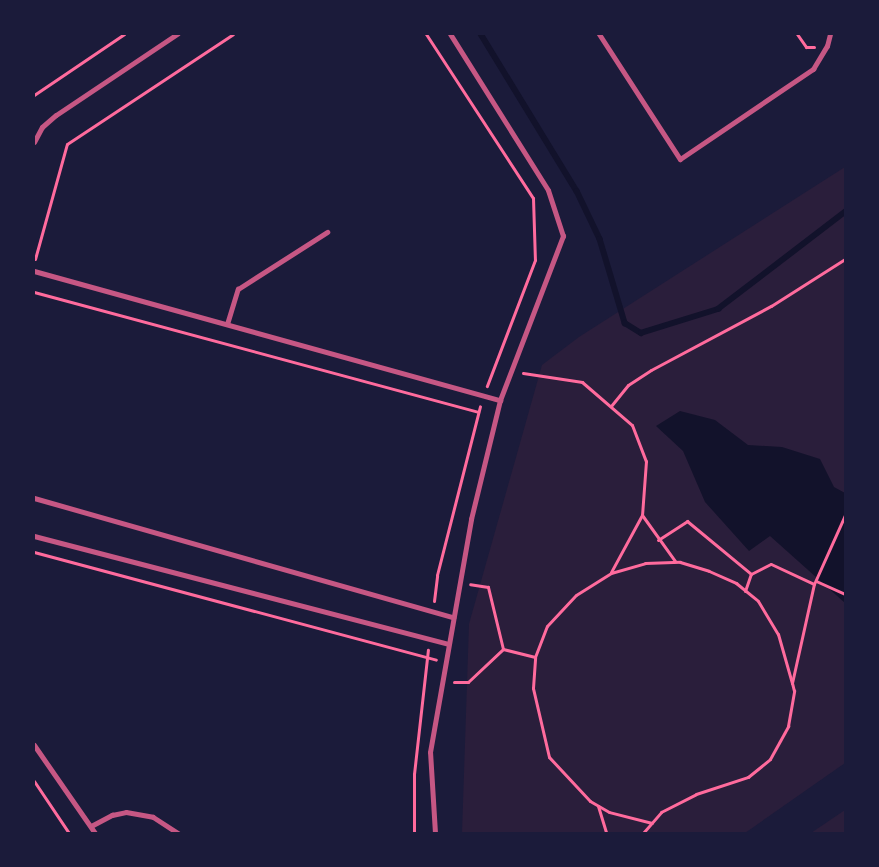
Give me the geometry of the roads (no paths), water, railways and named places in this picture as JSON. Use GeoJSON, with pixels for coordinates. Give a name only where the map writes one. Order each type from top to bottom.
{"type":"FeatureCollection","features":[{"type":"Feature","properties":{"kind":"street"},"geometry":{"type":"LineString","coordinates":[[34,142],[42,127],[56,114],[177,34]]}},
{"type":"Feature","properties":{"kind":"street"},"geometry":{"type":"LineString","coordinates":[[435,833],[430,752],[459,582],[500,400],[563,236],[548,190],[450,34]]}},
{"type":"Feature","properties":{"kind":"street"},"geometry":{"type":"LineString","coordinates":[[599,34],[680,159],[813,69],[828,46],[830,34]]}},
{"type":"Feature","properties":{"kind":"street"},"geometry":{"type":"LineString","coordinates":[[226,324],[238,289],[327,232]]}},
{"type":"Feature","properties":{"kind":"street"},"geometry":{"type":"LineString","coordinates":[[34,271],[500,400]]}},
{"type":"Feature","properties":{"kind":"street"},"geometry":{"type":"LineString","coordinates":[[34,498],[453,617]]}},
{"type":"Feature","properties":{"kind":"street"},"geometry":{"type":"LineString","coordinates":[[34,536],[448,644]]}},
{"type":"Feature","properties":{"kind":"street"},"geometry":{"type":"LineString","coordinates":[[34,745],[95,833]]}},
{"type":"Feature","properties":{"kind":"street"},"geometry":{"type":"LineString","coordinates":[[91,826],[112,815],[126,812],[154,817],[178,833]]}},
{"type":"Feature","properties":{"kind":"waterway"},"geometry":{"type":"LineString","coordinates":[[481,34],[577,191],[600,239],[625,323],[641,333],[718,309],[845,212]]}}]}
